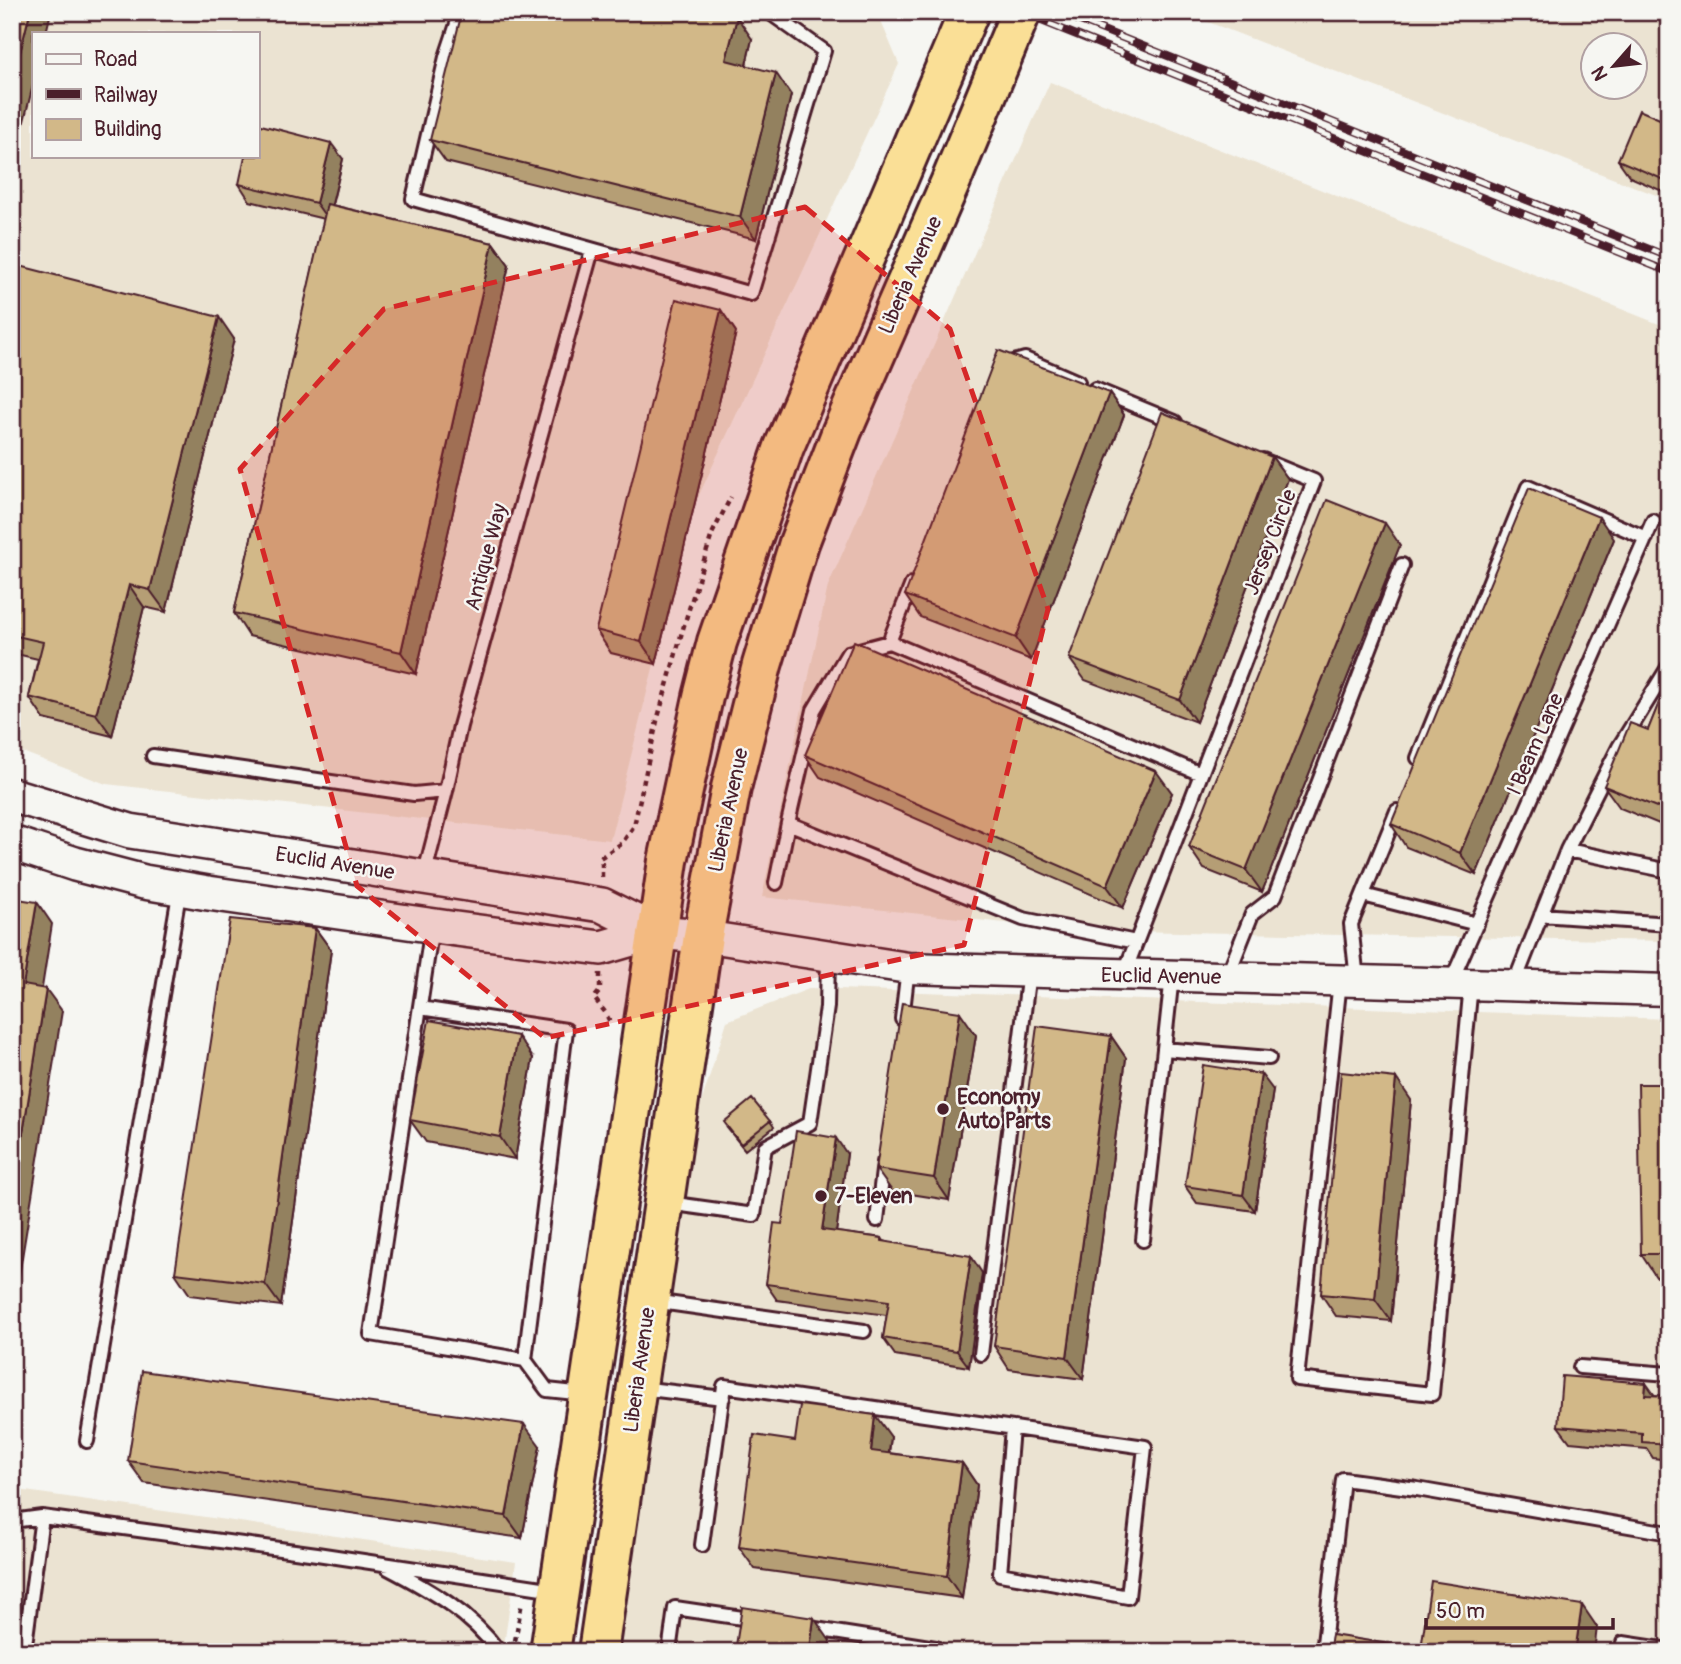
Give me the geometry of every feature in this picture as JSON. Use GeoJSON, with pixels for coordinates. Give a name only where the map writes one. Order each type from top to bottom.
{"type":"FeatureCollection","features":[{"type":"Feature","properties":{"kind":"highway","name":"Liberia Avenue"},"geometry":{"type":"LineString","coordinates":[[598,1652],[703,936],[731,788],[762,665],[799,543],[842,431],[1021,12]]}},
{"type":"Feature","properties":{"kind":"highway"},"geometry":{"type":"LineString","coordinates":[[532,1651],[559,1591],[656,932],[673,834],[703,697],[722,629],[784,447],[966,21]]}},
{"type":"Feature","properties":{"kind":"main road","name":"Euclid Avenue"},"geometry":{"type":"LineString","coordinates":[[12,795],[130,831],[602,905],[656,932]]}},
{"type":"Feature","properties":{"kind":"main road","name":"Euclid Avenue"},"geometry":{"type":"LineString","coordinates":[[12,843],[75,864],[144,881],[432,926],[601,948],[656,932],[703,936]]}},
{"type":"Feature","properties":{"kind":"street","name":"Euclid Avenue"},"geometry":{"type":"LineString","coordinates":[[703,936],[908,968],[1669,990]]}},
{"type":"Feature","properties":{"kind":"lane"},"geometry":{"type":"LineString","coordinates":[[461,12],[446,57],[413,200],[751,294],[824,51],[769,12]]}},
{"type":"Feature","properties":{"kind":"lane","name":"Antique Way"},"geometry":{"type":"LineString","coordinates":[[424,876],[460,726],[592,250]]}},
{"type":"Feature","properties":{"kind":"lane"},"geometry":{"type":"LineString","coordinates":[[999,371],[1005,365],[1025,359],[1181,425]]}},
{"type":"Feature","properties":{"kind":"lane","name":"Jersey Circle"},"geometry":{"type":"LineString","coordinates":[[1124,975],[1314,481],[1253,456]]}},
{"type":"Feature","properties":{"kind":"lane"},"geometry":{"type":"LineString","coordinates":[[1414,767],[1528,487],[1646,538]]}},
{"type":"Feature","properties":{"kind":"lane","name":"I Beam Lane"},"geometry":{"type":"LineString","coordinates":[[1348,980],[1297,1379],[1432,1394],[1461,983],[1477,924],[1653,522]]}},
{"type":"Feature","properties":{"kind":"lane"},"geometry":{"type":"LineString","coordinates":[[1227,977],[1252,914],[1275,896],[1402,565]]}},
{"type":"Feature","properties":{"kind":"lane"},"geometry":{"type":"LineString","coordinates":[[889,642],[918,566]]}},
{"type":"Feature","properties":{"kind":"lane"},"geometry":{"type":"LineString","coordinates":[[776,883],[814,710],[848,653],[889,642],[1201,774]]}},
{"type":"Feature","properties":{"kind":"lane"},"geometry":{"type":"LineString","coordinates":[[1513,985],[1567,850],[1619,747],[1669,666]]}},
{"type":"Feature","properties":{"kind":"lane"},"geometry":{"type":"LineString","coordinates":[[153,756],[414,794],[446,790]]}},
{"type":"Feature","properties":{"kind":"lane"},"geometry":{"type":"LineString","coordinates":[[1348,980],[1351,924],[1404,793]]}},
{"type":"Feature","properties":{"kind":"lane"},"geometry":{"type":"LineString","coordinates":[[788,823],[1023,919],[1136,942]]}},
{"type":"Feature","properties":{"kind":"lane"},"geometry":{"type":"LineString","coordinates":[[1567,850],[1669,871]]}},
{"type":"Feature","properties":{"kind":"lane"},"geometry":{"type":"LineString","coordinates":[[87,1441],[180,888]]}},
{"type":"Feature","properties":{"kind":"lane"},"geometry":{"type":"LineString","coordinates":[[1363,895],[1477,924]]}},
{"type":"Feature","properties":{"kind":"lane"},"geometry":{"type":"LineString","coordinates":[[1541,915],[1669,924]]}},
{"type":"Feature","properties":{"kind":"lane"},"geometry":{"type":"LineString","coordinates":[[432,926],[371,1334],[524,1360],[547,1390],[588,1394]]}},
{"type":"Feature","properties":{"kind":"lane"},"geometry":{"type":"LineString","coordinates":[[664,1202],[754,1215],[765,1147],[810,1123],[827,1007],[828,957]]}},
{"type":"Feature","properties":{"kind":"lane"},"geometry":{"type":"LineString","coordinates":[[900,1035],[908,968]]}},
{"type":"Feature","properties":{"kind":"lane"},"geometry":{"type":"LineString","coordinates":[[981,1354],[1029,972]]}},
{"type":"Feature","properties":{"kind":"lane"},"geometry":{"type":"LineString","coordinates":[[1143,1240],[1172,976]]}},
{"type":"Feature","properties":{"kind":"lane"},"geometry":{"type":"LineString","coordinates":[[420,1008],[566,1030],[524,1360]]}},
{"type":"Feature","properties":{"kind":"lane"},"geometry":{"type":"LineString","coordinates":[[1164,1049],[1269,1058]]}},
{"type":"Feature","properties":{"kind":"lane"},"geometry":{"type":"LineString","coordinates":[[877,1220],[885,1154]]}},
{"type":"Feature","properties":{"kind":"lane"},"geometry":{"type":"LineString","coordinates":[[650,1301],[864,1331]]}},
{"type":"Feature","properties":{"kind":"lane"},"geometry":{"type":"LineString","coordinates":[[1580,1367],[1669,1374]]}},
{"type":"Feature","properties":{"kind":"lane"},"geometry":{"type":"LineString","coordinates":[[702,1545],[724,1386],[1145,1447],[1128,1597],[1000,1574],[1012,1428]]}},
{"type":"Feature","properties":{"kind":"lane"},"geometry":{"type":"LineString","coordinates":[[637,1388],[723,1398]]}},
{"type":"Feature","properties":{"kind":"lane"},"geometry":{"type":"LineString","coordinates":[[1323,1652],[1343,1479],[1417,1489],[1669,1533]]}},
{"type":"Feature","properties":{"kind":"lane"},"geometry":{"type":"LineString","coordinates":[[12,1521],[42,1517],[559,1591]]}},
{"type":"Feature","properties":{"kind":"lane"},"geometry":{"type":"LineString","coordinates":[[23,1652],[42,1517]]}},
{"type":"Feature","properties":{"kind":"lane"},"geometry":{"type":"LineString","coordinates":[[378,1563],[447,1601],[477,1626],[499,1652]]}},
{"type":"Feature","properties":{"kind":"lane"},"geometry":{"type":"LineString","coordinates":[[669,1652],[675,1608],[764,1621]]}},
{"type":"Feature","properties":{"kind":"lane"},"geometry":{"type":"LineString","coordinates":[[790,1625],[936,1648],[935,1652]]}},
{"type":"Feature","properties":{"kind":"lane"},"geometry":{"type":"LineString","coordinates":[[1621,1652],[1623,1643],[1669,1650]]}},
{"type":"Feature","properties":{"kind":"path"},"geometry":{"type":"LineString","coordinates":[[594,998],[600,991]]}},
{"type":"Feature","properties":{"kind":"path"},"geometry":{"type":"LineString","coordinates":[[519,1608],[532,1651]]}},
{"type":"Feature","properties":{"kind":"highlighted area"},"geometry":{"type":"Polygon","coordinates":[[[805,207],[950,329],[1048,609],[964,945],[545,1038],[357,886],[240,469],[384,309],[805,207]]]}},
{"type":"Feature","properties":{"kind":"shaded area"},"geometry":{"type":"Polygon","coordinates":[[[12,12],[877,12],[899,64],[693,508],[610,840],[106,784],[12,748],[12,12]]]}},
{"type":"Feature","properties":{"kind":"shaded area"},"geometry":{"type":"Polygon","coordinates":[[[1182,12],[1669,12],[1669,200],[1182,12]]]}},
{"type":"Feature","properties":{"kind":"shaded area"},"geometry":{"type":"Polygon","coordinates":[[[1050,82],[1669,328],[1669,941],[1070,930],[762,897],[828,586],[1050,82]]]}},
{"type":"Feature","properties":{"kind":"shaded area"},"geometry":{"type":"Polygon","coordinates":[[[811,988],[1669,1019],[1669,1652],[617,1652],[683,1160],[727,1021],[811,988]]]}},
{"type":"Feature","properties":{"kind":"shaded area"},"geometry":{"type":"Polygon","coordinates":[[[12,1489],[516,1562],[503,1652],[12,1652],[12,1489]]]}},
{"type":"Feature","properties":{"kind":"building"},"geometry":{"type":"Polygon","coordinates":[[[12,12],[30,12],[12,85],[12,12]]]}},
{"type":"Feature","properties":{"kind":"building"},"geometry":{"type":"Polygon","coordinates":[[[462,12],[717,12],[737,17],[726,60],[776,73],[740,217],[430,140],[462,12]]]}},
{"type":"Feature","properties":{"kind":"building"},"geometry":{"type":"Polygon","coordinates":[[[1639,110],[1669,123],[1669,182],[1618,160],[1639,110]]]}},
{"type":"Feature","properties":{"kind":"building"},"geometry":{"type":"Polygon","coordinates":[[[259,125],[331,143],[316,203],[239,184],[245,158],[259,158],[259,125]]]}},
{"type":"Feature","properties":{"kind":"building"},"geometry":{"type":"Polygon","coordinates":[[[327,204],[493,243],[401,652],[234,613],[327,204]]]}},
{"type":"Feature","properties":{"kind":"building"},"geometry":{"type":"Polygon","coordinates":[[[12,264],[219,317],[150,590],[129,585],[96,714],[29,697],[43,642],[12,635],[12,264]]]}},
{"type":"Feature","properties":{"kind":"building"},"geometry":{"type":"Polygon","coordinates":[[[676,299],[721,310],[641,642],[596,630],[676,299]]]}},
{"type":"Feature","properties":{"kind":"building"},"geometry":{"type":"Polygon","coordinates":[[[998,350],[1109,393],[1016,638],[905,595],[998,350]]]}},
{"type":"Feature","properties":{"kind":"building"},"geometry":{"type":"Polygon","coordinates":[[[1162,412],[1272,457],[1180,700],[1069,658],[1162,412]]]}},
{"type":"Feature","properties":{"kind":"building"},"geometry":{"type":"Polygon","coordinates":[[[1529,488],[1599,517],[1460,853],[1391,824],[1529,488]]]}},
{"type":"Feature","properties":{"kind":"building"},"geometry":{"type":"Polygon","coordinates":[[[1327,500],[1385,523],[1246,870],[1189,847],[1327,500]]]}},
{"type":"Feature","properties":{"kind":"building"},"geometry":{"type":"Polygon","coordinates":[[[854,641],[1156,771],[1107,886],[805,755],[854,641]]]}},
{"type":"Feature","properties":{"kind":"building"},"geometry":{"type":"Polygon","coordinates":[[[1669,678],[1669,812],[1604,786],[1630,723],[1648,730],[1669,678]]]}},
{"type":"Feature","properties":{"kind":"building"},"geometry":{"type":"Polygon","coordinates":[[[12,898],[37,902],[23,985],[46,989],[12,1202],[12,898]]]}},
{"type":"Feature","properties":{"kind":"building"},"geometry":{"type":"Polygon","coordinates":[[[230,919],[315,928],[265,1284],[175,1273],[230,919]]]}},
{"type":"Feature","properties":{"kind":"building"},"geometry":{"type":"Polygon","coordinates":[[[902,1003],[960,1012],[934,1178],[876,1169],[902,1003]]]}},
{"type":"Feature","properties":{"kind":"building"},"geometry":{"type":"Polygon","coordinates":[[[429,1020],[518,1036],[500,1137],[410,1120],[429,1020]]]}},
{"type":"Feature","properties":{"kind":"building"},"geometry":{"type":"Polygon","coordinates":[[[1037,1026],[1111,1036],[1067,1357],[994,1346],[1037,1026]]]}},
{"type":"Feature","properties":{"kind":"building"},"geometry":{"type":"Polygon","coordinates":[[[1203,1065],[1261,1074],[1243,1195],[1185,1186],[1203,1065]]]}},
{"type":"Feature","properties":{"kind":"building"},"geometry":{"type":"Polygon","coordinates":[[[1341,1072],[1396,1078],[1375,1299],[1321,1294],[1341,1072]]]}},
{"type":"Feature","properties":{"kind":"building"},"geometry":{"type":"Polygon","coordinates":[[[1638,1084],[1669,1084],[1669,1254],[1641,1254],[1638,1084]]]}},
{"type":"Feature","properties":{"kind":"building"},"geometry":{"type":"Polygon","coordinates":[[[752,1099],[770,1121],[741,1144],[724,1122],[752,1099]]]}},
{"type":"Feature","properties":{"kind":"building"},"geometry":{"type":"Polygon","coordinates":[[[796,1131],[836,1138],[822,1230],[882,1238],[882,1241],[971,1256],[957,1351],[883,1338],[889,1301],[766,1284],[774,1223],[782,1224],[796,1131]]]}},
{"type":"Feature","properties":{"kind":"building"},"geometry":{"type":"Polygon","coordinates":[[[142,1371],[524,1424],[506,1516],[128,1461],[142,1371]]]}},
{"type":"Feature","properties":{"kind":"building"},"geometry":{"type":"Polygon","coordinates":[[[1562,1376],[1646,1383],[1645,1395],[1669,1396],[1669,1444],[1642,1442],[1642,1433],[1558,1426],[1562,1376]]]}},
{"type":"Feature","properties":{"kind":"building"},"geometry":{"type":"Polygon","coordinates":[[[800,1405],[875,1415],[871,1451],[962,1463],[947,1576],[739,1547],[754,1435],[795,1441],[800,1405]]]}},
{"type":"Feature","properties":{"kind":"building"},"geometry":{"type":"Polygon","coordinates":[[[1431,1581],[1582,1605],[1575,1652],[1329,1652],[1332,1635],[1421,1649],[1431,1581]]]}},
{"type":"Feature","properties":{"kind":"building"},"geometry":{"type":"Polygon","coordinates":[[[742,1607],[814,1618],[810,1648],[830,1652],[735,1652],[742,1607]]]}},
{"type":"Feature","properties":{"kind":"railway"},"geometry":{"type":"LineString","coordinates":[[1019,12],[1669,272]]}},
{"type":"Feature","properties":{"kind":"railway"},"geometry":{"type":"LineString","coordinates":[[1058,12],[1669,257]]}},
{"type":"Feature","properties":{"kind":"place","name":"Economy Auto Parts"},"geometry":{"type":"Point","coordinates":[943,1109]}},
{"type":"Feature","properties":{"kind":"place","name":"7-Eleven"},"geometry":{"type":"Point","coordinates":[821,1196]}}]}
